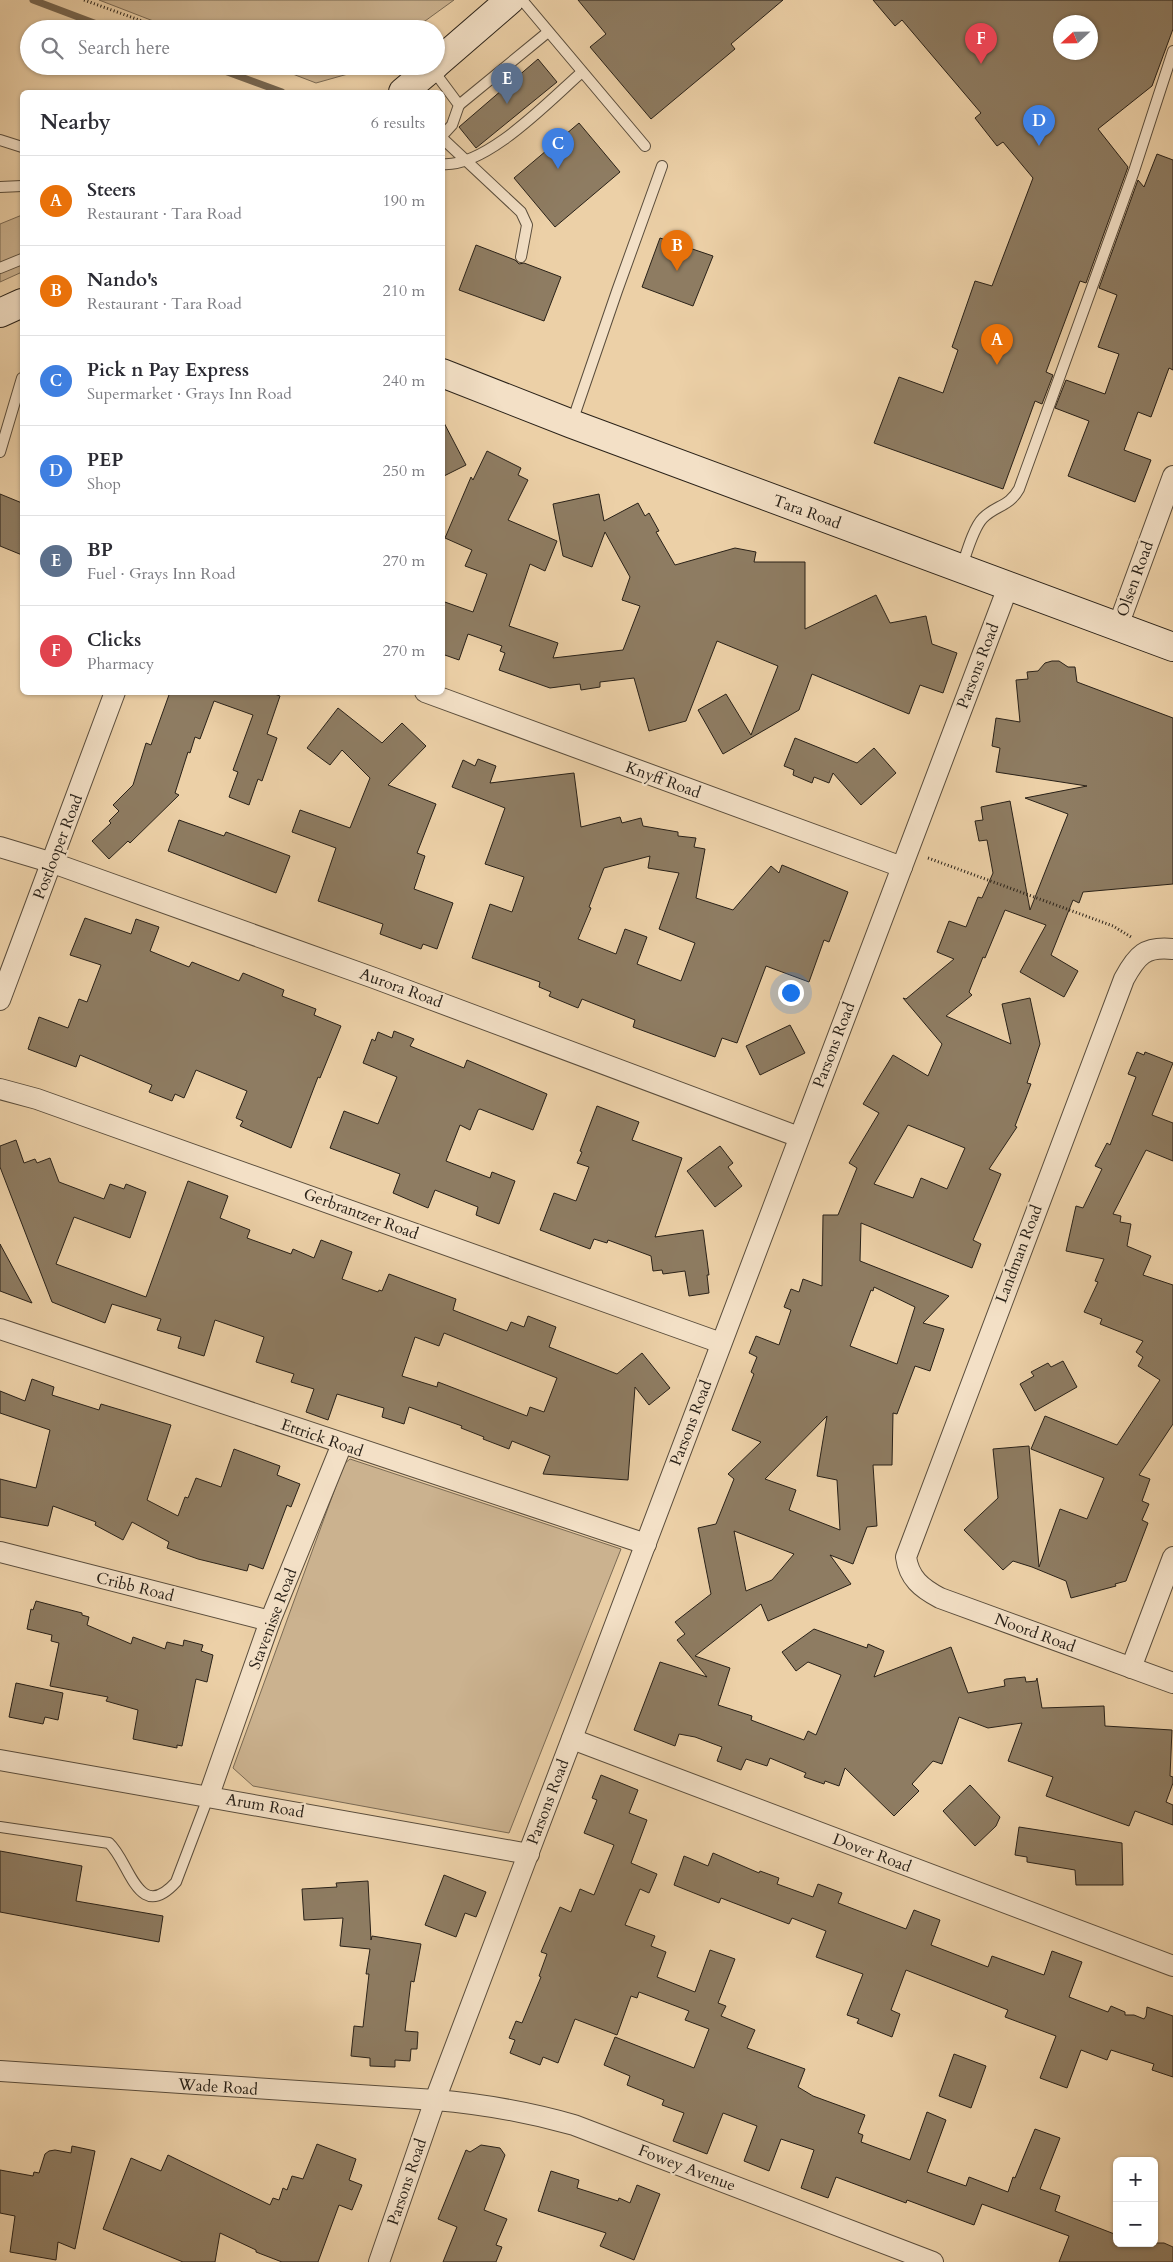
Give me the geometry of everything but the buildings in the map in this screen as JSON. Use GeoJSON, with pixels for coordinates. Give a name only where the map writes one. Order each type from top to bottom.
{"type":"FeatureCollection","features":[{"type":"Feature","properties":{"kind":"street"},"geometry":{"type":"LineString","coordinates":[[445,56],[510,0]]}},
{"type":"Feature","properties":{"kind":"street"},"geometry":{"type":"LineString","coordinates":[[404,90],[423,75]]}},
{"type":"Feature","properties":{"kind":"street","name":"Tara Road"},"geometry":{"type":"LineString","coordinates":[[445,373],[572,424],[961,570],[1173,647]]}},
{"type":"Feature","properties":{"kind":"street","name":"Olsen Road"},"geometry":{"type":"LineString","coordinates":[[1118,626],[1173,476]]}},
{"type":"Feature","properties":{"kind":"street","name":"Parsons Road"},"geometry":{"type":"LineString","coordinates":[[379,2262],[435,2100],[1008,587]]}},
{"type":"Feature","properties":{"kind":"street","name":"Postlooper Road"},"geometry":{"type":"LineString","coordinates":[[0,1000],[53,863],[114,695]]}},
{"type":"Feature","properties":{"kind":"street","name":"Knyff Road"},"geometry":{"type":"LineString","coordinates":[[433,695],[905,859]]}},
{"type":"Feature","properties":{"kind":"street","name":"Aurora Road"},"geometry":{"type":"LineString","coordinates":[[0,847],[53,863],[374,978],[799,1137]]}},
{"type":"Feature","properties":{"kind":"street"},"geometry":{"type":"LineString","coordinates":[[1148,949],[1173,949]]}},
{"type":"Feature","properties":{"kind":"street","name":"Landman Road"},"geometry":{"type":"LineString","coordinates":[[907,1567],[906,1557],[910,1543],[1114,1004],[1131,966],[1148,949]]}},
{"type":"Feature","properties":{"kind":"street","name":"Gerbrantzer Road"},"geometry":{"type":"LineString","coordinates":[[0,1089],[74,1112],[722,1343]]}},
{"type":"Feature","properties":{"kind":"street","name":"Ettrick Road"},"geometry":{"type":"LineString","coordinates":[[0,1329],[646,1544]]}},
{"type":"Feature","properties":{"kind":"street","name":"Stavenisse Road"},"geometry":{"type":"LineString","coordinates":[[209,1795],[270,1621],[342,1444]]}},
{"type":"Feature","properties":{"kind":"street","name":"Cribb Road"},"geometry":{"type":"LineString","coordinates":[[0,1552],[270,1621]]}},
{"type":"Feature","properties":{"kind":"street"},"geometry":{"type":"LineString","coordinates":[[1131,1668],[1173,1557]]}},
{"type":"Feature","properties":{"kind":"street","name":"Noord Road"},"geometry":{"type":"LineString","coordinates":[[907,1567],[915,1582],[923,1589],[940,1598],[1173,1684]]}},
{"type":"Feature","properties":{"kind":"street","name":"Dover Road"},"geometry":{"type":"LineString","coordinates":[[572,1739],[1173,1966]]}},
{"type":"Feature","properties":{"kind":"street","name":"Arum Road"},"geometry":{"type":"LineString","coordinates":[[0,1760],[209,1795],[529,1854]]}},
{"type":"Feature","properties":{"kind":"street","name":"Wade Road"},"geometry":{"type":"LineString","coordinates":[[0,2071],[435,2100]]}},
{"type":"Feature","properties":{"kind":"street","name":"Fowey Avenue"},"geometry":{"type":"LineString","coordinates":[[435,2100],[490,2105],[534,2113],[574,2125],[933,2262]]}},
{"type":"Feature","properties":{"kind":"lane"},"geometry":{"type":"LineString","coordinates":[[522,0],[645,146]]}},
{"type":"Feature","properties":{"kind":"lane"},"geometry":{"type":"LineString","coordinates":[[445,133],[452,125],[458,105],[548,32]]}},
{"type":"Feature","properties":{"kind":"lane"},"geometry":{"type":"LineString","coordinates":[[961,570],[978,523],[984,516],[1014,498],[1019,489],[1134,171],[1173,51]]}},
{"type":"Feature","properties":{"kind":"lane"},"geometry":{"type":"LineString","coordinates":[[445,164],[467,162],[514,132],[582,72]]}},
{"type":"Feature","properties":{"kind":"lane"},"geometry":{"type":"LineString","coordinates":[[440,75],[458,105]]}},
{"type":"Feature","properties":{"kind":"lane"},"geometry":{"type":"LineString","coordinates":[[0,140],[20,146]]}},
{"type":"Feature","properties":{"kind":"lane"},"geometry":{"type":"LineString","coordinates":[[445,140],[506,196],[525,218],[527,225],[521,257]]}},
{"type":"Feature","properties":{"kind":"lane"},"geometry":{"type":"LineString","coordinates":[[572,424],[662,166]]}},
{"type":"Feature","properties":{"kind":"lane"},"geometry":{"type":"LineString","coordinates":[[0,187],[20,186]]}},
{"type":"Feature","properties":{"kind":"lane"},"geometry":{"type":"LineString","coordinates":[[0,268],[20,260]]}},
{"type":"Feature","properties":{"kind":"lane"},"geometry":{"type":"LineString","coordinates":[[0,452],[20,385]]}},
{"type":"Feature","properties":{"kind":"lane"},"geometry":{"type":"LineString","coordinates":[[0,1827],[109,1843],[121,1858],[134,1885],[149,1895],[159,1895],[168,1891],[176,1882],[209,1795]]}},
{"type":"Feature","properties":{"kind":"path"},"geometry":{"type":"LineString","coordinates":[[84,0],[139,20]]}},
{"type":"Feature","properties":{"kind":"path"},"geometry":{"type":"LineString","coordinates":[[905,859],[1113,926],[1148,949]]}},
{"type":"Feature","properties":{"kind":"shaded area"},"geometry":{"type":"Polygon","coordinates":[[[99,0],[454,0],[426,20],[151,20],[99,0]]]}},
{"type":"Feature","properties":{"kind":"shaded area"},"geometry":{"type":"Polygon","coordinates":[[[295,75],[344,75],[316,83],[295,75]]]}},
{"type":"Feature","properties":{"kind":"shaded area"},"geometry":{"type":"Polygon","coordinates":[[[20,216],[20,273],[0,282],[0,224],[20,216]]]}},
{"type":"Feature","properties":{"kind":"shaded area"},"geometry":{"type":"Polygon","coordinates":[[[350,1459],[621,1549],[509,1833],[253,1786],[233,1768],[344,1464],[350,1459]]]}},
{"type":"Feature","properties":{"kind":"waterway"},"geometry":{"type":"LineString","coordinates":[[33,0],[86,20]]}},
{"type":"Feature","properties":{"kind":"waterway"},"geometry":{"type":"LineString","coordinates":[[236,75],[277,90]]}},
{"type":"Feature","properties":{"kind":"place","name":"Clicks"},"geometry":{"type":"Point","coordinates":[981,64]}},
{"type":"Feature","properties":{"kind":"place","name":"BP"},"geometry":{"type":"Point","coordinates":[507,104]}},
{"type":"Feature","properties":{"kind":"place","name":"PEP"},"geometry":{"type":"Point","coordinates":[1039,146]}},
{"type":"Feature","properties":{"kind":"place","name":"Pick n Pay Express"},"geometry":{"type":"Point","coordinates":[558,169]}},
{"type":"Feature","properties":{"kind":"place","name":"Nando's"},"geometry":{"type":"Point","coordinates":[677,271]}},
{"type":"Feature","properties":{"kind":"place","name":"Steers"},"geometry":{"type":"Point","coordinates":[997,365]}}]}
